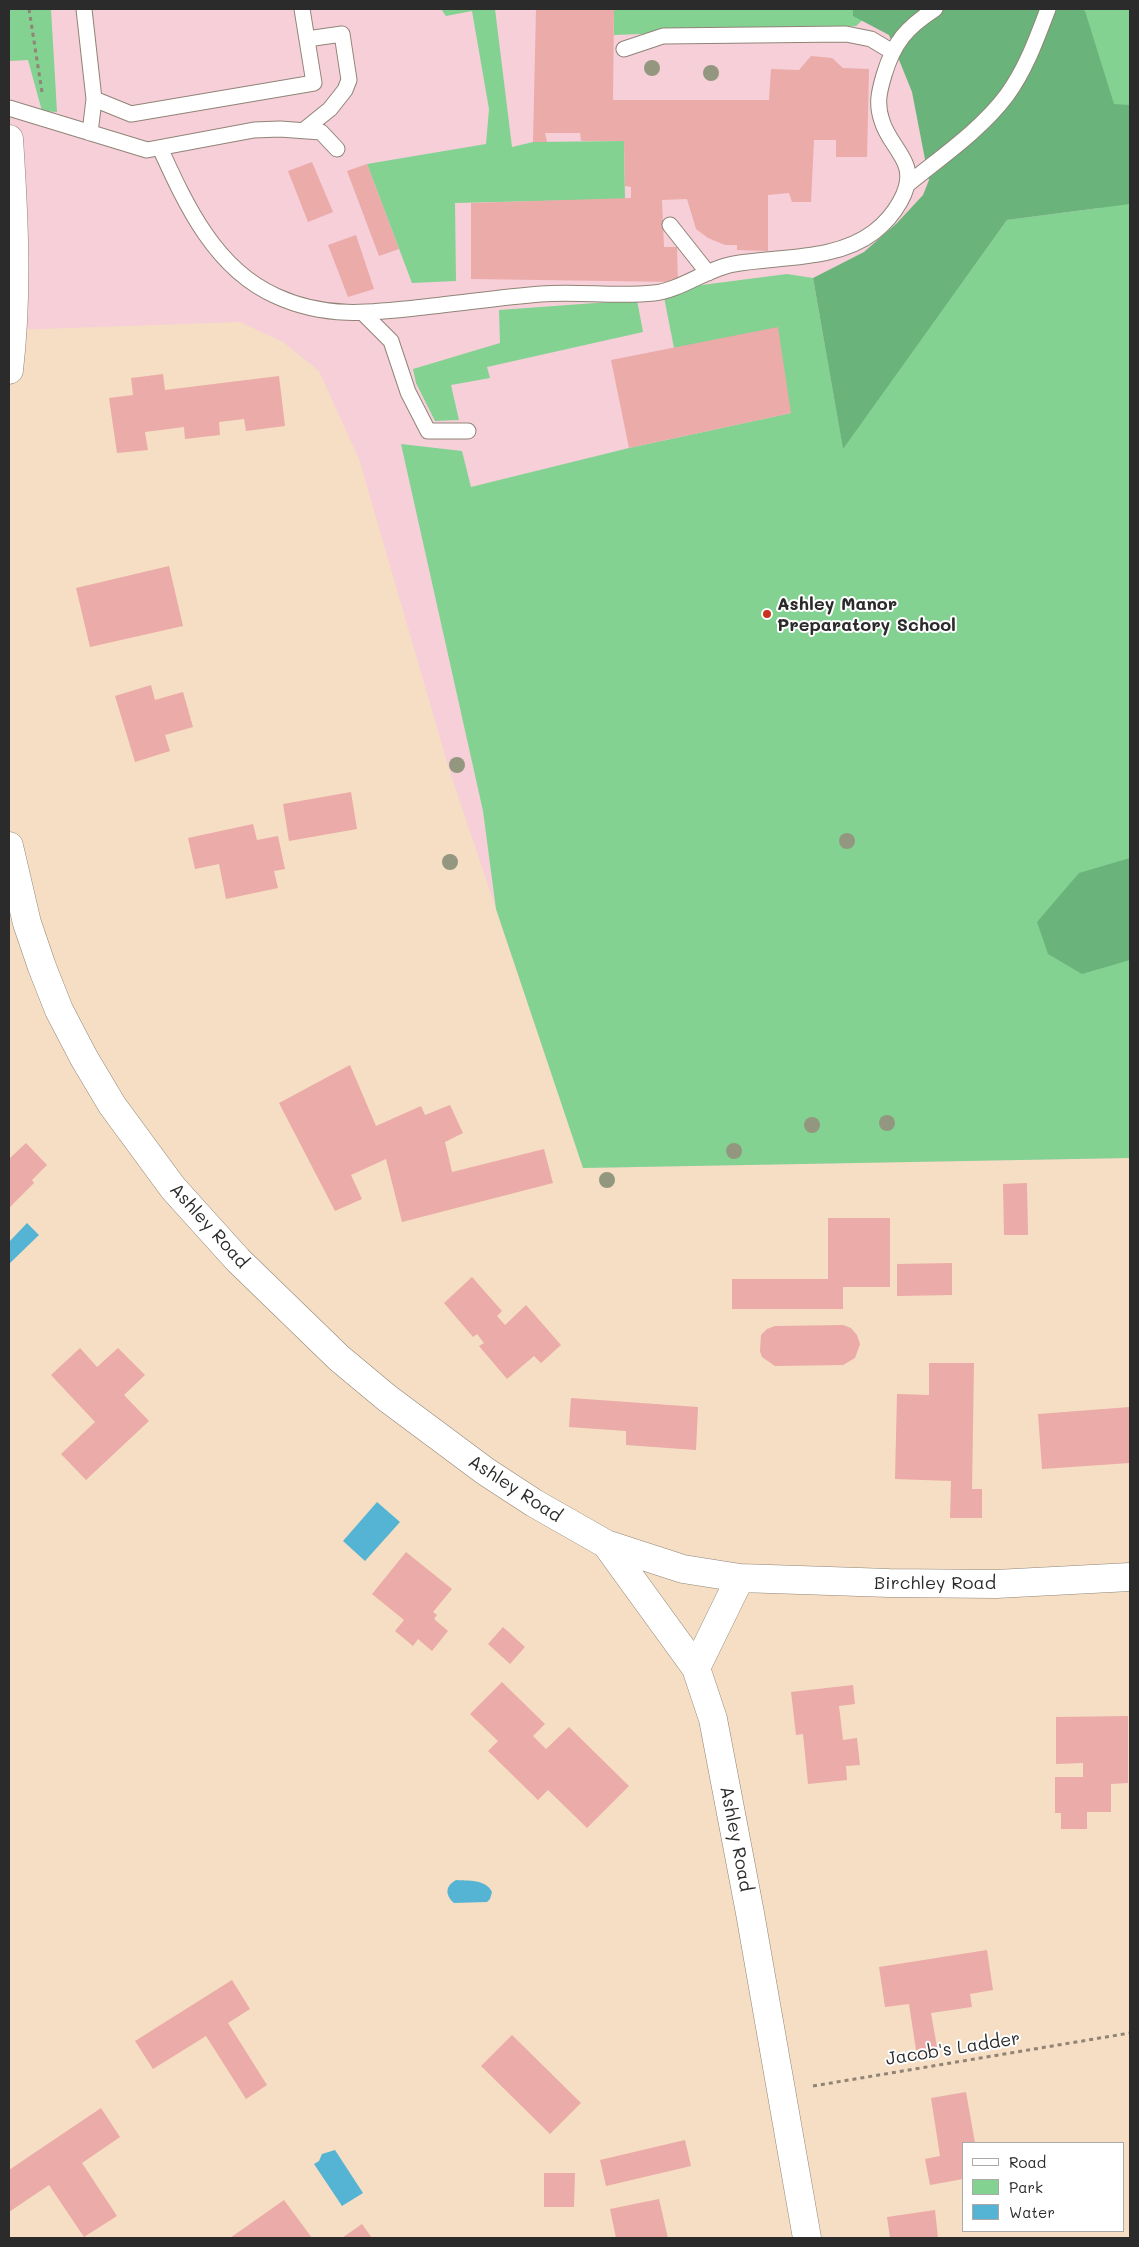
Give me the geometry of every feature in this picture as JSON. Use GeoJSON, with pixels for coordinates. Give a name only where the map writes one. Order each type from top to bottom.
{"type":"FeatureCollection","features":[{"type":"Feature","properties":{"kind":"street"},"geometry":{"type":"LineString","coordinates":[[9,139],[14,233],[13,330],[9,370]]}},
{"type":"Feature","properties":{"kind":"street","name":"Ashley Road"},"geometry":{"type":"LineString","coordinates":[[9,846],[28,923],[42,967],[59,1010],[84,1058],[112,1105],[173,1188],[232,1253],[346,1364],[423,1426],[485,1471],[534,1503],[606,1544],[696,1668],[713,1719],[750,1913],[807,2238]]}},
{"type":"Feature","properties":{"kind":"street","name":"Birchley Road"},"geometry":{"type":"LineString","coordinates":[[606,1544],[683,1569],[740,1578],[889,1584],[996,1584],[1130,1576]]}},
{"type":"Feature","properties":{"kind":"street"},"geometry":{"type":"LineString","coordinates":[[696,1668],[740,1578]]}},
{"type":"Feature","properties":{"kind":"lane"},"geometry":{"type":"LineString","coordinates":[[84,9],[94,99],[90,133]]}},
{"type":"Feature","properties":{"kind":"lane"},"geometry":{"type":"LineString","coordinates":[[94,99],[131,114],[314,83],[302,9]]}},
{"type":"Feature","properties":{"kind":"lane"},"geometry":{"type":"LineString","coordinates":[[908,184],[907,166],[882,124],[877,102],[891,51],[915,22],[934,9]]}},
{"type":"Feature","properties":{"kind":"lane"},"geometry":{"type":"LineString","coordinates":[[160,148],[192,213],[236,271],[274,295],[291,302],[328,312],[364,314],[543,294],[656,293],[730,264],[832,251],[854,244],[873,232],[889,218],[908,184],[984,120],[1007,94],[1031,51],[1048,9]]}},
{"type":"Feature","properties":{"kind":"lane"},"geometry":{"type":"LineString","coordinates":[[304,130],[340,99],[349,80],[342,34],[307,39]]}},
{"type":"Feature","properties":{"kind":"lane"},"geometry":{"type":"LineString","coordinates":[[624,49],[663,36],[846,34],[871,39],[891,51]]}},
{"type":"Feature","properties":{"kind":"lane"},"geometry":{"type":"LineString","coordinates":[[9,108],[147,150],[254,130],[321,132],[337,149]]}},
{"type":"Feature","properties":{"kind":"lane"},"geometry":{"type":"LineString","coordinates":[[670,225],[708,273]]}},
{"type":"Feature","properties":{"kind":"lane"},"geometry":{"type":"LineString","coordinates":[[364,314],[391,341],[408,392],[428,431],[468,431]]}},
{"type":"Feature","properties":{"kind":"path"},"geometry":{"type":"LineString","coordinates":[[29,9],[48,120]]}},
{"type":"Feature","properties":{"kind":"path","name":"Jacob's Ladder"},"geometry":{"type":"LineString","coordinates":[[780,2091],[1130,2033]]}},
{"type":"Feature","properties":{"kind":"shaded area","name":"Ashley Manor Preparatory School"},"geometry":{"type":"Polygon","coordinates":[[[9,9],[1130,9],[1130,1158],[583,1168],[449,769],[359,459],[319,371],[283,342],[240,322],[13,330],[9,139],[9,9]]]}},
{"type":"Feature","properties":{"kind":"green space"},"geometry":{"type":"Polygon","coordinates":[[[9,9],[51,9],[57,112],[42,111],[28,60],[9,61],[9,9]]]}},
{"type":"Feature","properties":{"kind":"green space"},"geometry":{"type":"Polygon","coordinates":[[[441,9],[495,9],[512,147],[533,142],[624,141],[625,199],[455,203],[456,281],[412,283],[367,164],[486,144],[489,109],[472,11],[446,16],[441,9]]]}},
{"type":"Feature","properties":{"kind":"green space"},"geometry":{"type":"Polygon","coordinates":[[[614,9],[875,9],[856,26],[614,35],[614,9]]]}},
{"type":"Feature","properties":{"kind":"green space"},"geometry":{"type":"Polygon","coordinates":[[[853,9],[1081,9],[1085,11],[1114,104],[1130,105],[1130,204],[1007,220],[843,449],[813,278],[864,252],[897,223],[923,195],[929,180],[912,92],[889,35],[853,16],[853,9]]]}},
{"type":"Feature","properties":{"kind":"green space"},"geometry":{"type":"Polygon","coordinates":[[[1062,9],[1130,9],[1130,1158],[583,1168],[496,909],[483,811],[401,444],[462,451],[471,487],[629,448],[791,413],[674,348],[664,297],[694,286],[787,274],[813,278],[843,448],[1007,220],[1099,208],[1062,9]]]}},
{"type":"Feature","properties":{"kind":"green space"},"geometry":{"type":"Polygon","coordinates":[[[637,300],[643,332],[487,367],[490,378],[451,385],[459,420],[435,421],[416,383],[413,369],[500,343],[499,310],[637,300]]]}},
{"type":"Feature","properties":{"kind":"green space"},"geometry":{"type":"Polygon","coordinates":[[[1130,858],[1130,960],[1082,974],[1048,954],[1037,922],[1079,873],[1130,858]]]}},
{"type":"Feature","properties":{"kind":"water"},"geometry":{"type":"Polygon","coordinates":[[[27,1223],[39,1235],[9,1264],[9,1242],[27,1223]]]}},
{"type":"Feature","properties":{"kind":"water"},"geometry":{"type":"Polygon","coordinates":[[[377,1502],[400,1522],[365,1561],[343,1541],[377,1502]]]}},
{"type":"Feature","properties":{"kind":"water"},"geometry":{"type":"Polygon","coordinates":[[[456,1880],[486,1885],[492,1892],[490,1899],[487,1902],[454,1903],[449,1897],[448,1888],[456,1880]]]}},
{"type":"Feature","properties":{"kind":"water"},"geometry":{"type":"Polygon","coordinates":[[[335,2150],[363,2193],[342,2206],[314,2164],[319,2161],[322,2154],[335,2150]]]}},
{"type":"Feature","properties":{"kind":"building"},"geometry":{"type":"Polygon","coordinates":[[[536,9],[614,9],[613,100],[769,100],[771,69],[799,70],[811,56],[832,58],[843,68],[869,69],[867,157],[836,157],[836,140],[814,140],[811,202],[792,202],[789,193],[768,195],[768,251],[737,250],[737,245],[725,245],[708,238],[696,229],[687,199],[662,200],[664,247],[677,247],[678,282],[471,279],[471,203],[631,198],[631,187],[625,186],[624,141],[581,141],[580,133],[545,133],[547,142],[533,142],[536,9]]]}},
{"type":"Feature","properties":{"kind":"building"},"geometry":{"type":"Polygon","coordinates":[[[312,162],[333,212],[308,222],[288,171],[312,162]]]}},
{"type":"Feature","properties":{"kind":"building"},"geometry":{"type":"Polygon","coordinates":[[[367,164],[399,249],[379,256],[347,171],[367,164]]]}},
{"type":"Feature","properties":{"kind":"building"},"geometry":{"type":"Polygon","coordinates":[[[356,235],[374,289],[348,297],[328,245],[356,235]]]}},
{"type":"Feature","properties":{"kind":"building"},"geometry":{"type":"Polygon","coordinates":[[[778,327],[791,413],[629,448],[611,360],[778,327]]]}},
{"type":"Feature","properties":{"kind":"building"},"geometry":{"type":"Polygon","coordinates":[[[163,374],[165,390],[279,376],[285,426],[246,431],[244,419],[219,422],[220,435],[185,439],[184,427],[145,432],[148,450],[117,453],[109,398],[133,395],[131,378],[163,374]]]}},
{"type":"Feature","properties":{"kind":"building"},"geometry":{"type":"Polygon","coordinates":[[[169,566],[183,626],[90,647],[76,588],[169,566]]]}},
{"type":"Feature","properties":{"kind":"building"},"geometry":{"type":"Polygon","coordinates":[[[151,685],[155,700],[183,692],[193,727],[165,735],[170,751],[135,762],[115,696],[151,685]]]}},
{"type":"Feature","properties":{"kind":"building"},"geometry":{"type":"Polygon","coordinates":[[[351,792],[357,829],[289,841],[283,804],[351,792]]]}},
{"type":"Feature","properties":{"kind":"building"},"geometry":{"type":"Polygon","coordinates":[[[253,824],[257,840],[278,836],[285,869],[274,871],[278,888],[226,899],[219,864],[195,869],[188,838],[253,824]]]}},
{"type":"Feature","properties":{"kind":"building"},"geometry":{"type":"Polygon","coordinates":[[[350,1065],[376,1126],[421,1106],[425,1115],[450,1105],[463,1133],[445,1142],[452,1172],[544,1149],[553,1183],[402,1222],[386,1159],[351,1175],[362,1199],[335,1211],[279,1103],[350,1065]]]}},
{"type":"Feature","properties":{"kind":"building"},"geometry":{"type":"Polygon","coordinates":[[[26,1143],[47,1165],[32,1180],[34,1183],[9,1208],[9,1156],[10,1158],[26,1143]]]}},
{"type":"Feature","properties":{"kind":"building"},"geometry":{"type":"Polygon","coordinates":[[[1027,1183],[1028,1235],[1004,1235],[1003,1184],[1027,1183]]]}},
{"type":"Feature","properties":{"kind":"building"},"geometry":{"type":"Polygon","coordinates":[[[828,1218],[890,1218],[890,1287],[843,1287],[843,1309],[732,1309],[732,1279],[828,1279],[828,1218]]]}},
{"type":"Feature","properties":{"kind":"building"},"geometry":{"type":"Polygon","coordinates":[[[952,1263],[952,1295],[897,1296],[897,1264],[952,1263]]]}},
{"type":"Feature","properties":{"kind":"building"},"geometry":{"type":"Polygon","coordinates":[[[472,1277],[502,1311],[497,1316],[505,1325],[526,1305],[561,1345],[541,1363],[534,1356],[507,1379],[479,1346],[484,1343],[477,1334],[473,1337],[444,1303],[472,1277]]]}},
{"type":"Feature","properties":{"kind":"building"},"geometry":{"type":"Polygon","coordinates":[[[843,1325],[851,1328],[857,1335],[860,1344],[855,1358],[843,1365],[775,1366],[762,1357],[760,1351],[761,1335],[767,1329],[775,1326],[843,1325]]]}},
{"type":"Feature","properties":{"kind":"building"},"geometry":{"type":"Polygon","coordinates":[[[80,1348],[97,1367],[118,1348],[145,1375],[124,1395],[149,1421],[86,1480],[61,1454],[95,1422],[51,1375],[80,1348]]]}},
{"type":"Feature","properties":{"kind":"building"},"geometry":{"type":"Polygon","coordinates":[[[929,1363],[974,1363],[972,1489],[982,1489],[982,1518],[950,1518],[951,1481],[895,1479],[897,1394],[929,1395],[929,1363]]]}},
{"type":"Feature","properties":{"kind":"building"},"geometry":{"type":"Polygon","coordinates":[[[571,1398],[698,1407],[696,1450],[626,1445],[626,1431],[569,1427],[571,1398]]]}},
{"type":"Feature","properties":{"kind":"building"},"geometry":{"type":"Polygon","coordinates":[[[1130,1407],[1130,1463],[1042,1469],[1038,1414],[1130,1407]]]}},
{"type":"Feature","properties":{"kind":"building"},"geometry":{"type":"Polygon","coordinates":[[[406,1552],[452,1589],[433,1612],[437,1615],[434,1619],[448,1631],[432,1651],[418,1639],[413,1646],[395,1631],[404,1620],[372,1594],[406,1552]]]}},
{"type":"Feature","properties":{"kind":"building"},"geometry":{"type":"Polygon","coordinates":[[[503,1627],[525,1647],[510,1664],[488,1644],[503,1627]]]}},
{"type":"Feature","properties":{"kind":"building"},"geometry":{"type":"Polygon","coordinates":[[[502,1682],[545,1724],[533,1736],[546,1749],[569,1727],[629,1786],[587,1828],[548,1790],[538,1800],[488,1751],[498,1741],[470,1714],[502,1682]]]}},
{"type":"Feature","properties":{"kind":"building"},"geometry":{"type":"Polygon","coordinates":[[[853,1685],[855,1704],[839,1706],[843,1740],[857,1738],[860,1765],[846,1766],[847,1780],[808,1784],[803,1734],[796,1735],[791,1692],[853,1685]]]}},
{"type":"Feature","properties":{"kind":"building"},"geometry":{"type":"Polygon","coordinates":[[[1128,1716],[1128,1783],[1111,1784],[1111,1812],[1087,1812],[1087,1829],[1061,1829],[1061,1813],[1055,1813],[1055,1777],[1083,1777],[1083,1763],[1056,1764],[1056,1717],[1128,1716]]]}},
{"type":"Feature","properties":{"kind":"building"},"geometry":{"type":"Polygon","coordinates":[[[987,1950],[993,1990],[970,1994],[972,2007],[931,2013],[937,2047],[916,2050],[909,2004],[885,2007],[879,1967],[987,1950]]]}},
{"type":"Feature","properties":{"kind":"building"},"geometry":{"type":"Polygon","coordinates":[[[232,1980],[250,2009],[228,2023],[267,2085],[246,2099],[206,2036],[153,2069],[135,2041],[232,1980]]]}},
{"type":"Feature","properties":{"kind":"building"},"geometry":{"type":"Polygon","coordinates":[[[512,2035],[581,2103],[550,2134],[481,2066],[512,2035]]]}},
{"type":"Feature","properties":{"kind":"building"},"geometry":{"type":"Polygon","coordinates":[[[966,2092],[975,2142],[962,2142],[962,2179],[930,2185],[925,2159],[940,2156],[931,2098],[966,2092]]]}},
{"type":"Feature","properties":{"kind":"building"},"geometry":{"type":"Polygon","coordinates":[[[101,2108],[120,2137],[82,2163],[117,2216],[84,2237],[49,2185],[9,2212],[9,2170],[101,2108]]]}},
{"type":"Feature","properties":{"kind":"building"},"geometry":{"type":"Polygon","coordinates":[[[685,2140],[691,2166],[606,2186],[600,2160],[685,2140]]]}},
{"type":"Feature","properties":{"kind":"building"},"geometry":{"type":"Polygon","coordinates":[[[544,2173],[575,2173],[574,2207],[544,2207],[544,2173]]]}},
{"type":"Feature","properties":{"kind":"building"},"geometry":{"type":"Polygon","coordinates":[[[659,2199],[668,2238],[616,2238],[610,2209],[659,2199]]]}},
{"type":"Feature","properties":{"kind":"building"},"geometry":{"type":"Polygon","coordinates":[[[284,2200],[312,2238],[230,2238],[284,2200]]]}},
{"type":"Feature","properties":{"kind":"building"},"geometry":{"type":"Polygon","coordinates":[[[935,2210],[938,2238],[890,2238],[887,2217],[935,2210]]]}},
{"type":"Feature","properties":{"kind":"building"},"geometry":{"type":"Polygon","coordinates":[[[362,2224],[372,2238],[342,2238],[362,2224]]]}},
{"type":"Feature","properties":{"kind":"place","name":"Ashley Manor Preparatory School"},"geometry":{"type":"Point","coordinates":[767,614]}}]}
